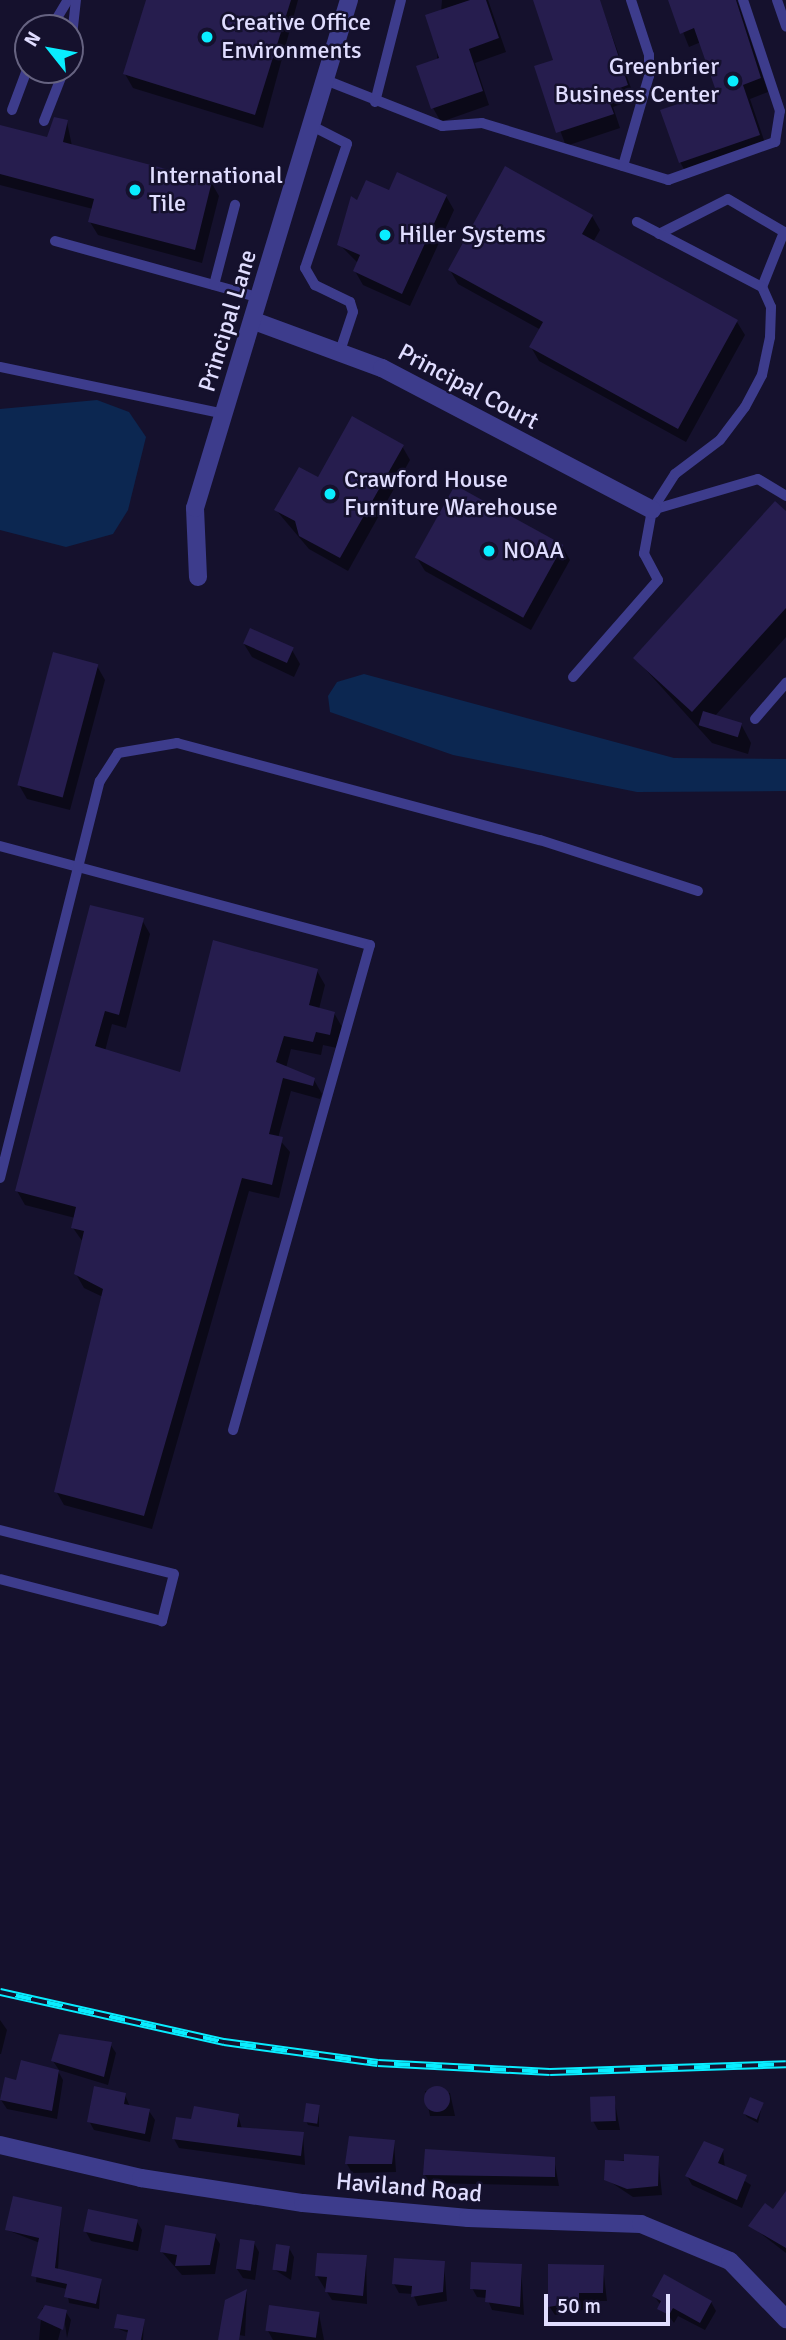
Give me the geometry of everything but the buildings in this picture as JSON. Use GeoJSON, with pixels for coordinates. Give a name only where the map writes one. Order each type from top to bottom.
{"type":"FeatureCollection","features":[{"type":"Feature","properties":{"kind":"street","name":"Principal Lane"},"geometry":{"type":"LineString","coordinates":[[198,577],[192,525],[328,81],[349,0]]}},
{"type":"Feature","properties":{"kind":"street","name":"Principal Court"},"geometry":{"type":"LineString","coordinates":[[254,321],[340,351],[652,510]]}},
{"type":"Feature","properties":{"kind":"street","name":"Haviland Road"},"geometry":{"type":"LineString","coordinates":[[0,2145],[141,2178],[303,2203],[468,2218],[641,2224],[730,2260],[786,2319]]}},
{"type":"Feature","properties":{"kind":"lane"},"geometry":{"type":"LineString","coordinates":[[375,102],[401,0]]}},
{"type":"Feature","properties":{"kind":"lane"},"geometry":{"type":"LineString","coordinates":[[623,166],[649,76],[649,55],[631,0]]}},
{"type":"Feature","properties":{"kind":"lane"},"geometry":{"type":"LineString","coordinates":[[328,81],[375,102],[442,126],[482,122],[668,180],[775,142],[780,111],[743,0]]}},
{"type":"Feature","properties":{"kind":"lane"},"geometry":{"type":"LineString","coordinates":[[778,0],[786,26]]}},
{"type":"Feature","properties":{"kind":"lane"},"geometry":{"type":"LineString","coordinates":[[12,110],[22,84]]}},
{"type":"Feature","properties":{"kind":"lane"},"geometry":{"type":"LineString","coordinates":[[44,121],[59,84]]}},
{"type":"Feature","properties":{"kind":"lane"},"geometry":{"type":"LineString","coordinates":[[314,127],[347,144],[305,268],[316,285],[350,302],[354,312],[340,351]]}},
{"type":"Feature","properties":{"kind":"lane"},"geometry":{"type":"LineString","coordinates":[[659,234],[728,199],[784,232],[762,287]]}},
{"type":"Feature","properties":{"kind":"lane"},"geometry":{"type":"LineString","coordinates":[[214,285],[235,205]]}},
{"type":"Feature","properties":{"kind":"lane"},"geometry":{"type":"LineString","coordinates":[[573,677],[658,580],[644,554],[652,510],[675,474],[720,440],[762,375],[771,306],[762,287],[636,222]]}},
{"type":"Feature","properties":{"kind":"lane"},"geometry":{"type":"LineString","coordinates":[[55,241],[260,298]]}},
{"type":"Feature","properties":{"kind":"lane"},"geometry":{"type":"LineString","coordinates":[[0,367],[225,414]]}},
{"type":"Feature","properties":{"kind":"lane"},"geometry":{"type":"LineString","coordinates":[[652,510],[758,479],[786,496]]}},
{"type":"Feature","properties":{"kind":"lane"},"geometry":{"type":"LineString","coordinates":[[755,719],[786,683]]}},
{"type":"Feature","properties":{"kind":"lane"},"geometry":{"type":"LineString","coordinates":[[0,1178],[100,781],[118,753],[177,743],[540,840],[698,891]]}},
{"type":"Feature","properties":{"kind":"lane"},"geometry":{"type":"LineString","coordinates":[[0,846],[76,869],[370,945],[233,1430]]}},
{"type":"Feature","properties":{"kind":"lane"},"geometry":{"type":"LineString","coordinates":[[0,1530],[174,1574],[162,1621],[0,1579]]}},
{"type":"Feature","properties":{"kind":"water"},"geometry":{"type":"Polygon","coordinates":[[[97,400],[129,412],[146,437],[128,510],[113,534],[66,547],[0,530],[0,409],[97,400]]]}},
{"type":"Feature","properties":{"kind":"water"},"geometry":{"type":"Polygon","coordinates":[[[364,674],[674,758],[786,759],[786,791],[637,792],[453,755],[330,712],[328,696],[337,682],[364,674]]]}},
{"type":"Feature","properties":{"kind":"railway"},"geometry":{"type":"LineString","coordinates":[[0,1992],[224,2042],[378,2063],[550,2072],[786,2064]]}},
{"type":"Feature","properties":{"kind":"place","name":"Creative Office Environments"},"geometry":{"type":"Point","coordinates":[207,37]}},
{"type":"Feature","properties":{"kind":"place","name":"Greenbrier Business Center"},"geometry":{"type":"Point","coordinates":[733,81]}},
{"type":"Feature","properties":{"kind":"place","name":"International Tile"},"geometry":{"type":"Point","coordinates":[135,190]}},
{"type":"Feature","properties":{"kind":"place","name":"Hiller Systems"},"geometry":{"type":"Point","coordinates":[385,235]}},
{"type":"Feature","properties":{"kind":"place","name":"Crawford House Furniture Warehouse"},"geometry":{"type":"Point","coordinates":[330,494]}},
{"type":"Feature","properties":{"kind":"place","name":"NOAA"},"geometry":{"type":"Point","coordinates":[489,551]}}]}
